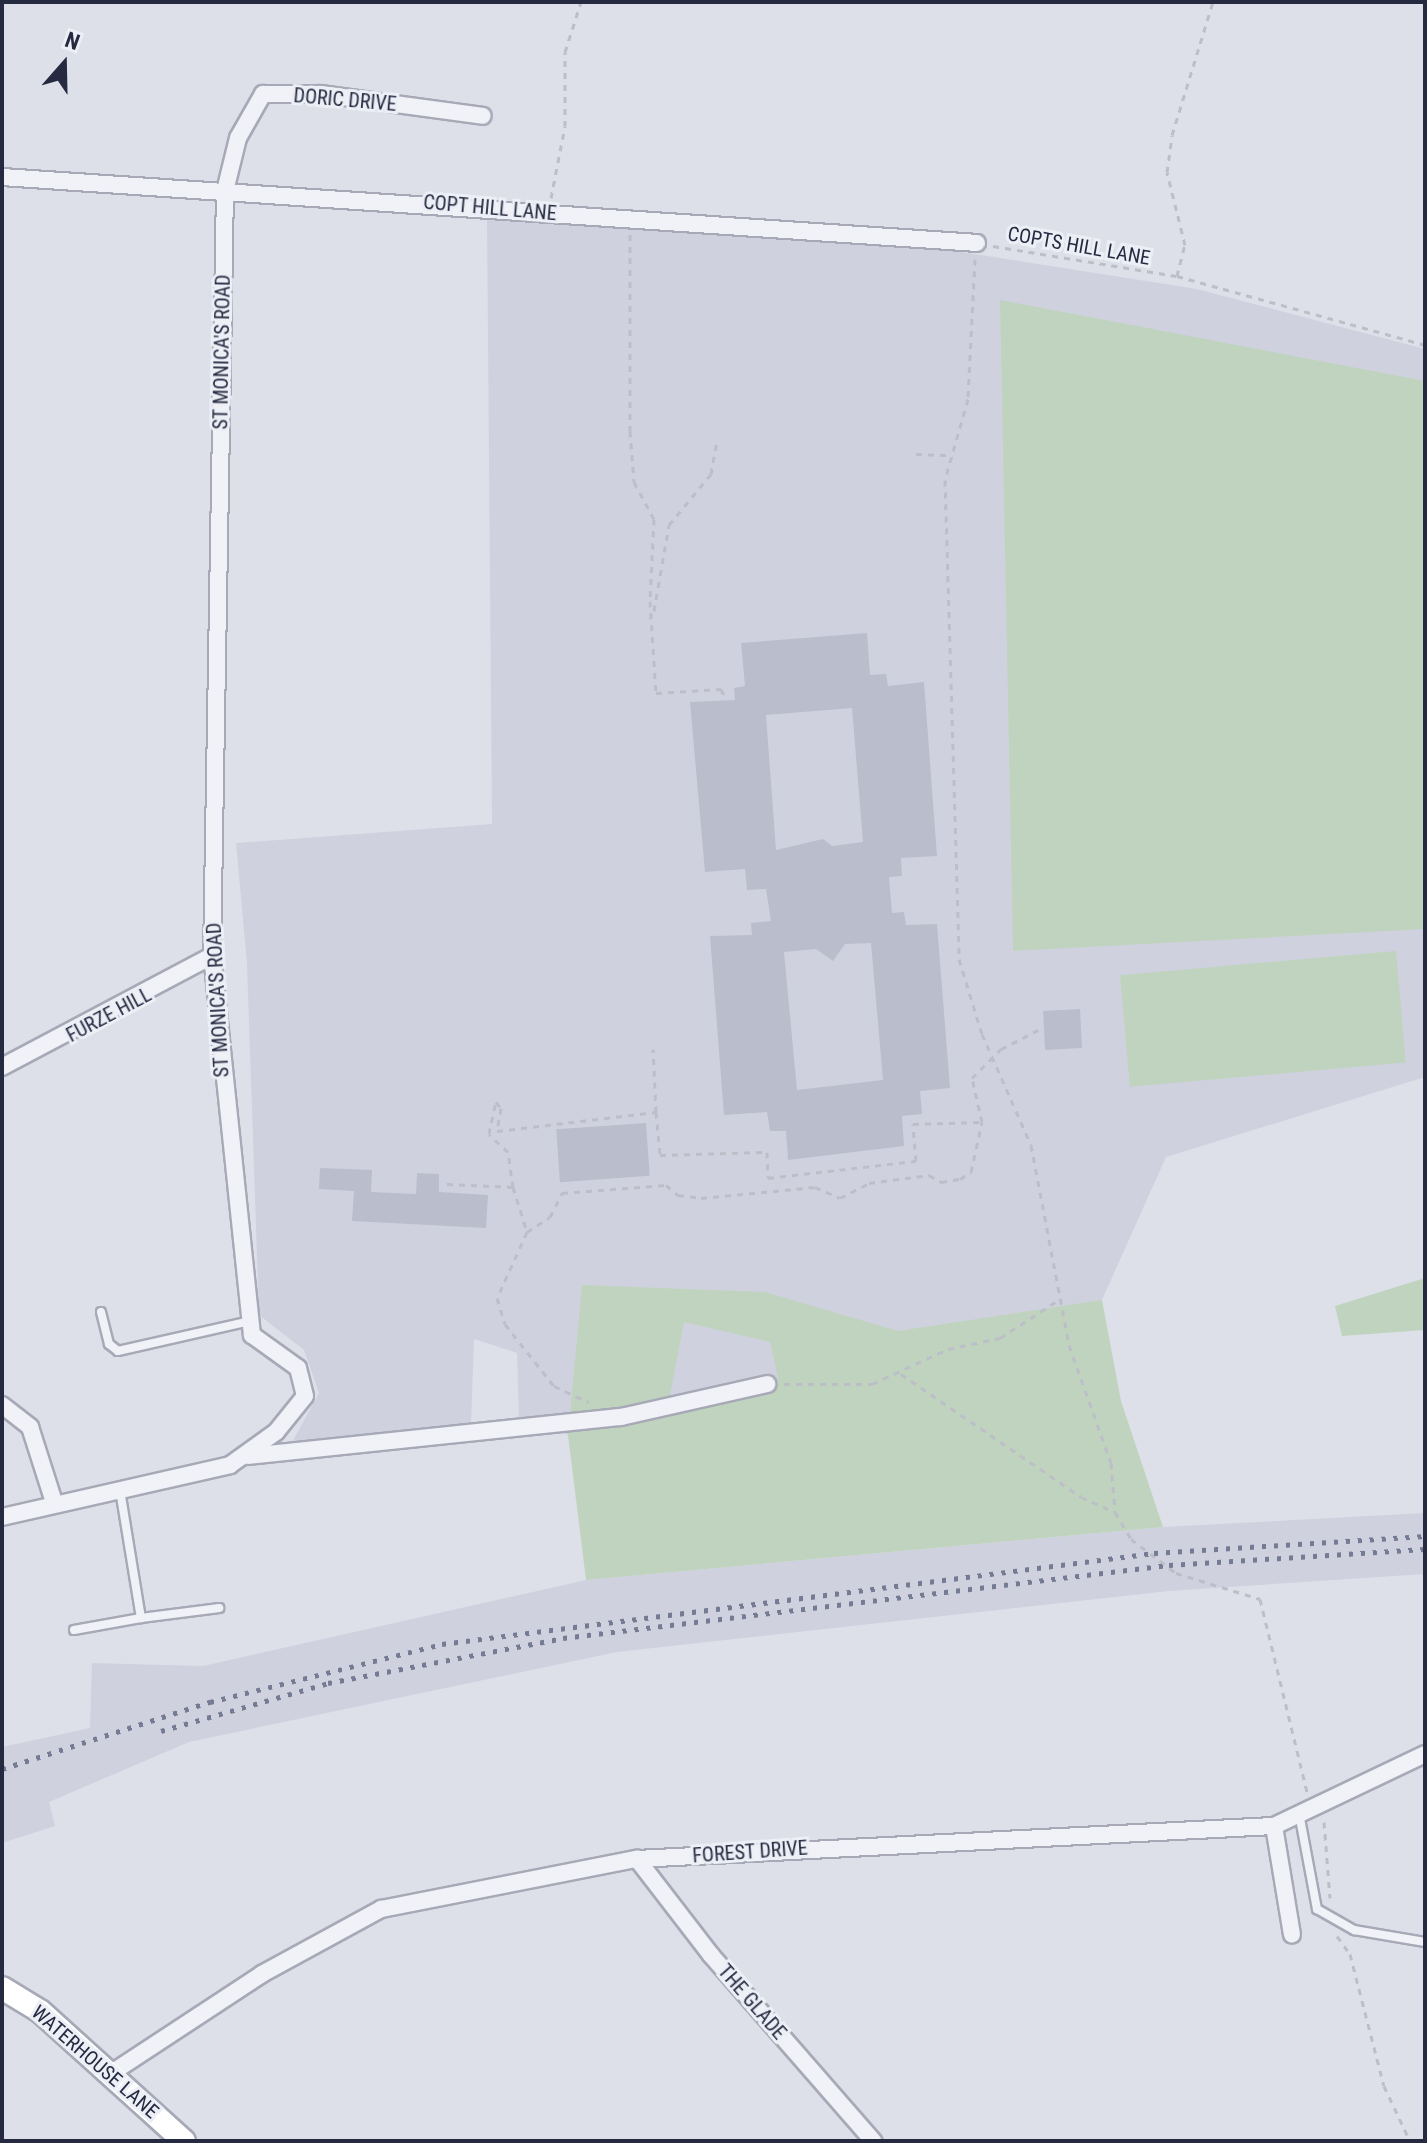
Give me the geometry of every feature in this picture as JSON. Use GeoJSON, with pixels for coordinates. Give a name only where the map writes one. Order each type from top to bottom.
{"type":"FeatureCollection","features":[{"type":"Feature","properties":{"kind":"main road","name":"WATERHOUSE LANE"},"geometry":{"type":"LineString","coordinates":[[2,1988],[40,2011],[184,2141]]}},
{"type":"Feature","properties":{"kind":"street","name":"DORIC DRIVE"},"geometry":{"type":"LineString","coordinates":[[225,191],[238,138],[263,94],[321,94],[483,116]]}},
{"type":"Feature","properties":{"kind":"street","name":"COPT HILL LANE"},"geometry":{"type":"LineString","coordinates":[[2,177],[977,243]]}},
{"type":"Feature","properties":{"kind":"street","name":"ST MONICA'S ROAD"},"geometry":{"type":"LineString","coordinates":[[225,191],[212,956],[250,1321],[261,1345],[298,1368],[305,1396],[248,1456]]}},
{"type":"Feature","properties":{"kind":"street","name":"FURZE HILL"},"geometry":{"type":"LineString","coordinates":[[2,1067],[212,956]]}},
{"type":"Feature","properties":{"kind":"street"},"geometry":{"type":"LineString","coordinates":[[2,1517],[248,1456],[621,1417],[767,1384]]}},
{"type":"Feature","properties":{"kind":"street"},"geometry":{"type":"LineString","coordinates":[[2,1405],[30,1427],[54,1502]]}},
{"type":"Feature","properties":{"kind":"street","name":"FOREST DRIVE"},"geometry":{"type":"LineString","coordinates":[[110,2074],[262,1974],[381,1909],[637,1859],[1274,1826],[1425,1754]]}},
{"type":"Feature","properties":{"kind":"street"},"geometry":{"type":"LineString","coordinates":[[1274,1826],[1292,1935]]}},
{"type":"Feature","properties":{"kind":"street","name":"THE GLADE"},"geometry":{"type":"LineString","coordinates":[[637,1859],[711,1955],[873,2141]]}},
{"type":"Feature","properties":{"kind":"lane"},"geometry":{"type":"LineString","coordinates":[[101,1312],[109,1344],[118,1351],[250,1321]]}},
{"type":"Feature","properties":{"kind":"lane"},"geometry":{"type":"LineString","coordinates":[[120,1489],[141,1618]]}},
{"type":"Feature","properties":{"kind":"lane"},"geometry":{"type":"LineString","coordinates":[[74,1630],[219,1608]]}},
{"type":"Feature","properties":{"kind":"lane"},"geometry":{"type":"LineString","coordinates":[[1299,1812],[1317,1909],[1354,1930],[1425,1942]]}},
{"type":"Feature","properties":{"kind":"path"},"geometry":{"type":"LineString","coordinates":[[547,213],[565,126],[565,52],[581,2]]}},
{"type":"Feature","properties":{"kind":"path"},"geometry":{"type":"LineString","coordinates":[[1177,276],[1185,245],[1169,160],[1213,2]]}},
{"type":"Feature","properties":{"kind":"path"},"geometry":{"type":"LineString","coordinates":[[631,219],[630,431],[634,482],[654,519],[656,693],[721,689],[726,700]]}},
{"type":"Feature","properties":{"kind":"path"},"geometry":{"type":"LineString","coordinates":[[977,243],[968,399],[945,480],[959,959],[992,1057],[1031,1145],[1060,1299],[1085,1401],[1111,1463],[1115,1512],[1131,1539],[1145,1548]]}},
{"type":"Feature","properties":{"kind":"path","name":"COPTS HILL LANE"},"geometry":{"type":"LineString","coordinates":[[977,243],[1177,276],[1425,345]]}},
{"type":"Feature","properties":{"kind":"path"},"geometry":{"type":"LineString","coordinates":[[653,615],[666,533],[711,474],[717,440]]}},
{"type":"Feature","properties":{"kind":"path"},"geometry":{"type":"LineString","coordinates":[[916,454],[953,455]]}},
{"type":"Feature","properties":{"kind":"path"},"geometry":{"type":"LineString","coordinates":[[621,1417],[554,1386],[505,1324],[497,1298],[527,1232],[550,1217],[562,1193],[666,1185],[678,1195],[701,1198],[815,1187],[840,1198],[869,1183],[929,1175],[941,1182],[960,1179],[971,1172],[982,1122],[972,1078],[992,1057],[1040,1029]]}},
{"type":"Feature","properties":{"kind":"path"},"geometry":{"type":"LineString","coordinates":[[653,1049],[660,1155],[767,1152],[768,1178],[916,1161],[913,1124],[982,1122]]}},
{"type":"Feature","properties":{"kind":"path"},"geometry":{"type":"LineString","coordinates":[[527,1232],[513,1187],[508,1152],[489,1134],[496,1102],[501,1108],[497,1131],[656,1112]]}},
{"type":"Feature","properties":{"kind":"path"},"geometry":{"type":"LineString","coordinates":[[447,1184],[513,1187]]}},
{"type":"Feature","properties":{"kind":"path"},"geometry":{"type":"LineString","coordinates":[[767,1384],[872,1384],[901,1374],[948,1349],[1000,1338],[1060,1299]]}},
{"type":"Feature","properties":{"kind":"path"},"geometry":{"type":"LineString","coordinates":[[901,1374],[1081,1497],[1115,1512]]}},
{"type":"Feature","properties":{"kind":"shaded area"},"geometry":{"type":"Polygon","coordinates":[[[487,220],[911,244],[1197,289],[1425,349],[1425,1077],[1166,1157],[1102,1300],[780,1396],[568,1435],[519,1417],[517,1353],[474,1339],[471,1425],[291,1444],[319,1393],[304,1350],[259,1315],[247,964],[236,843],[492,824],[487,220]]]}},
{"type":"Feature","properties":{"kind":"shaded area"},"geometry":{"type":"Polygon","coordinates":[[[1425,1513],[1425,1574],[1169,1591],[617,1652],[189,1742],[49,1802],[55,1826],[2,1843],[2,1747],[90,1728],[92,1663],[203,1666],[586,1580],[1163,1527],[1425,1513]]]}},
{"type":"Feature","properties":{"kind":"green space"},"geometry":{"type":"Polygon","coordinates":[[[1000,300],[1425,381],[1425,929],[1013,951],[1000,300]]]}},
{"type":"Feature","properties":{"kind":"green space"},"geometry":{"type":"Polygon","coordinates":[[[1396,951],[1406,1063],[1130,1087],[1120,975],[1396,951]]]}},
{"type":"Feature","properties":{"kind":"green space"},"geometry":{"type":"Polygon","coordinates":[[[1425,1278],[1425,1330],[1342,1336],[1335,1306],[1425,1278]]]}},
{"type":"Feature","properties":{"kind":"green space"},"geometry":{"type":"Polygon","coordinates":[[[582,1285],[765,1292],[898,1331],[1102,1300],[1121,1401],[1163,1527],[586,1580],[568,1435],[582,1285]],[[684,1322],[666,1416],[769,1394],[778,1378],[770,1342],[684,1322]]]}},
{"type":"Feature","properties":{"kind":"building"},"geometry":{"type":"Polygon","coordinates":[[[867,633],[870,675],[886,674],[888,686],[924,682],[937,856],[901,858],[902,876],[889,877],[892,913],[904,912],[906,925],[937,924],[950,1088],[920,1091],[922,1114],[902,1116],[904,1146],[788,1160],[786,1131],[770,1131],[767,1112],[724,1115],[710,936],[752,935],[751,923],[771,921],[766,889],[747,890],[745,869],[705,872],[690,702],[735,700],[734,688],[745,686],[741,643],[867,633]],[[852,708],[766,715],[776,850],[823,839],[832,846],[863,842],[852,708]],[[871,943],[845,944],[833,961],[816,949],[784,952],[797,1090],[883,1080],[871,943]]]}},
{"type":"Feature","properties":{"kind":"building"},"geometry":{"type":"Polygon","coordinates":[[[1080,1009],[1082,1048],[1045,1050],[1043,1011],[1080,1009]]]}},
{"type":"Feature","properties":{"kind":"building"},"geometry":{"type":"Polygon","coordinates":[[[646,1123],[650,1176],[560,1182],[556,1129],[646,1123]]]}},
{"type":"Feature","properties":{"kind":"building"},"geometry":{"type":"Polygon","coordinates":[[[320,1168],[372,1170],[371,1192],[416,1194],[417,1173],[439,1174],[439,1192],[488,1195],[486,1228],[352,1221],[354,1191],[319,1189],[320,1168]]]}},
{"type":"Feature","properties":{"kind":"railway"},"geometry":{"type":"LineString","coordinates":[[2,1769],[210,1702],[442,1644],[1154,1553],[1425,1536]]}},
{"type":"Feature","properties":{"kind":"railway"},"geometry":{"type":"LineString","coordinates":[[161,1731],[328,1683],[563,1638],[1169,1565],[1425,1549]]}}]}
